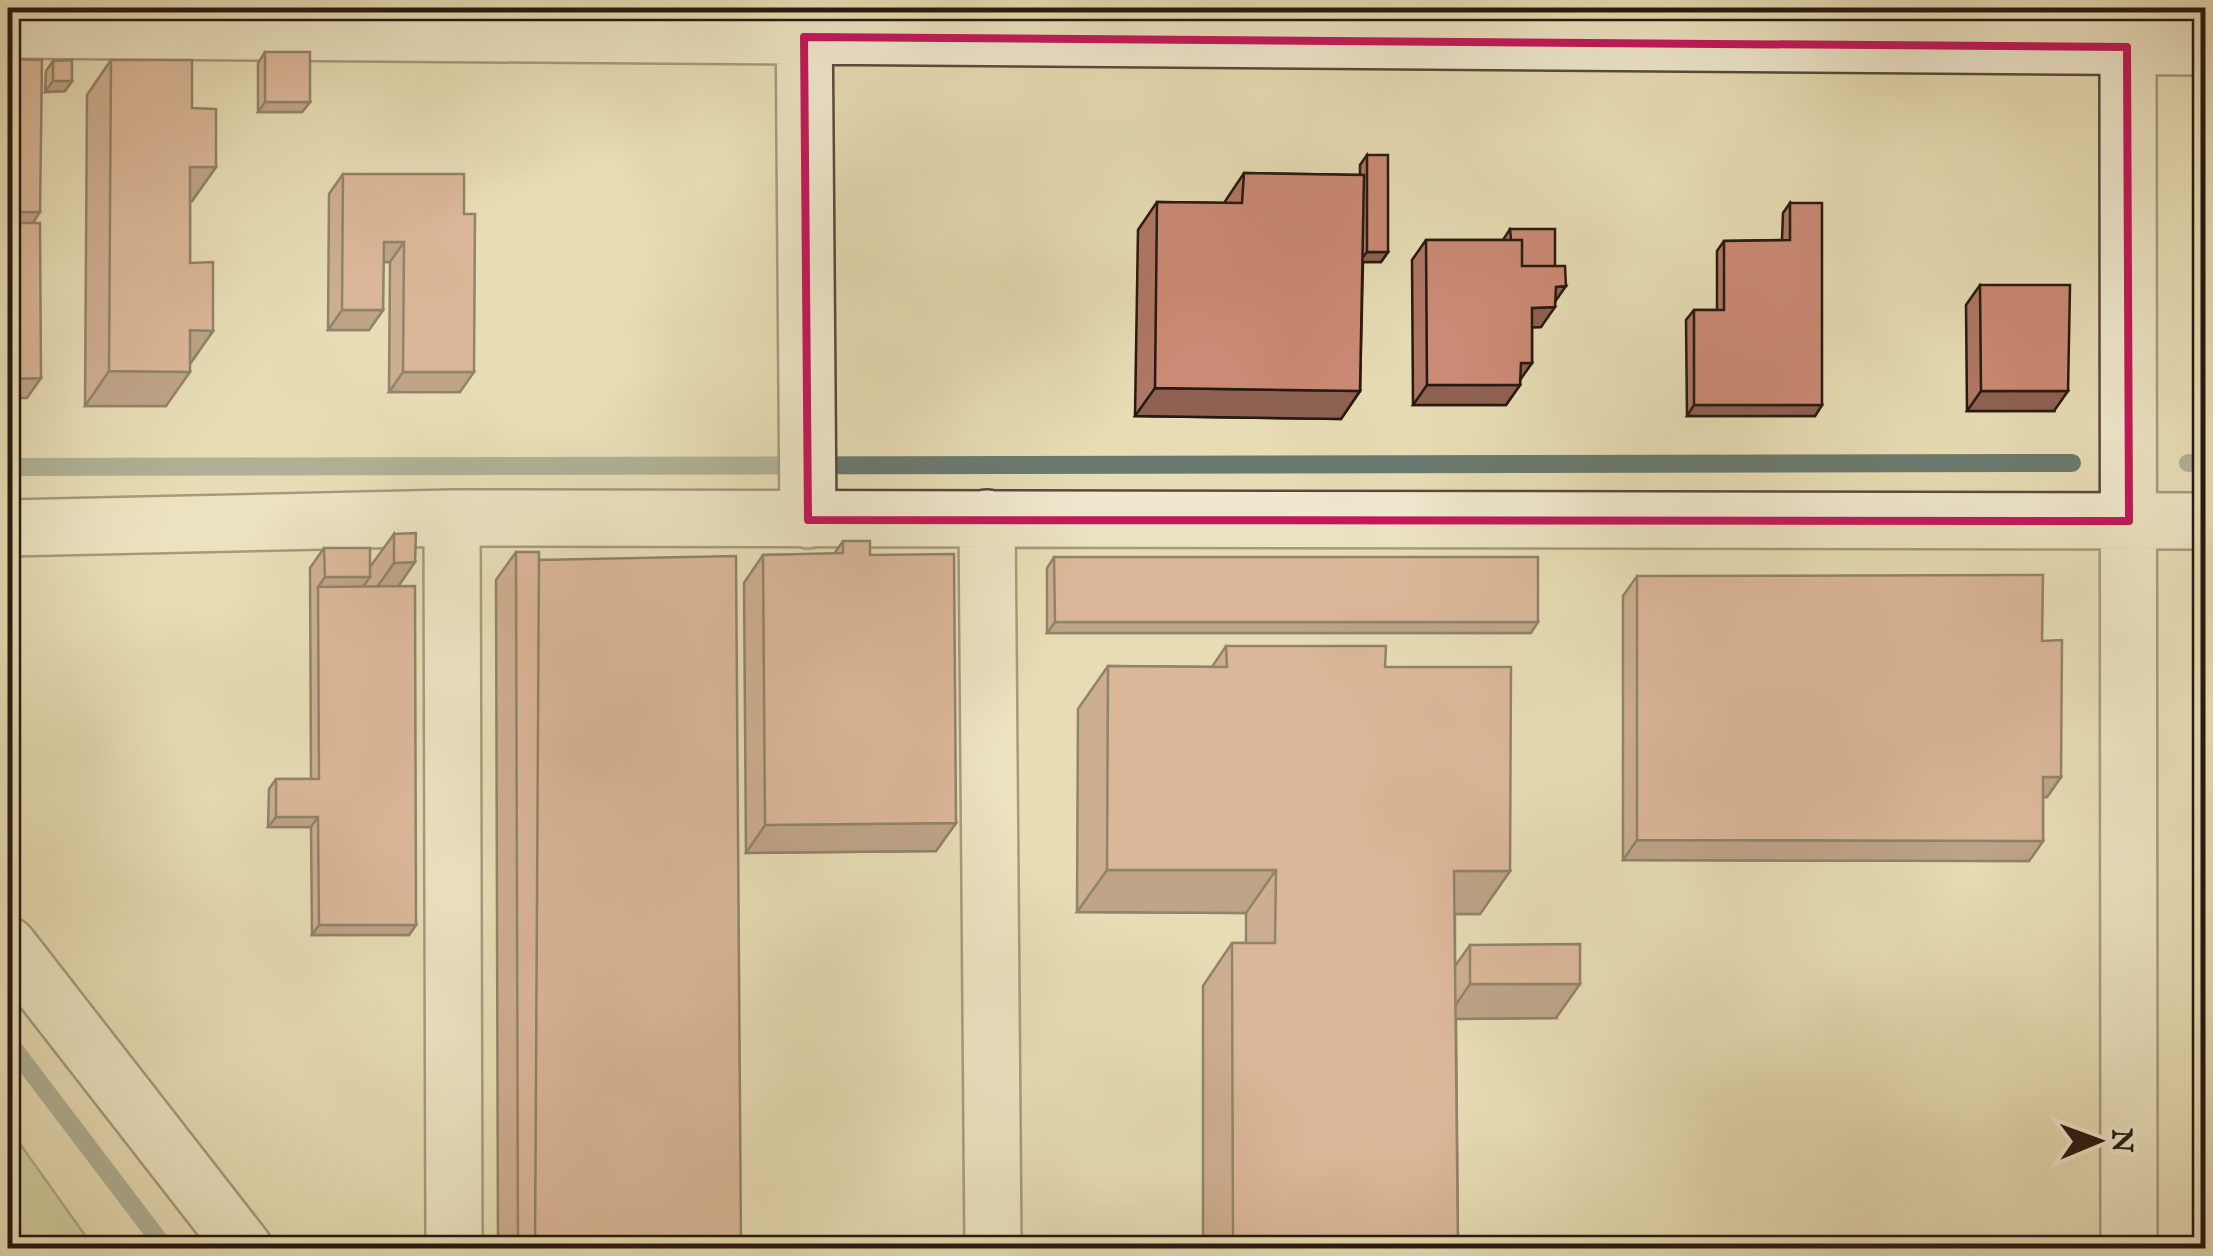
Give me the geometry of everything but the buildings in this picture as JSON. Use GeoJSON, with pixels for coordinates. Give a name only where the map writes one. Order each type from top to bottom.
{"type":"FeatureCollection","features":[{"type":"Feature","properties":{"kind":"street"},"geometry":{"type":"LineString","coordinates":[[804,22],[808,510]]}},
{"type":"Feature","properties":{"kind":"street"},"geometry":{"type":"LineString","coordinates":[[8,30],[804,22],[2128,27],[2206,47]]}},
{"type":"Feature","properties":{"kind":"street"},"geometry":{"type":"LineString","coordinates":[[2128,27],[2130,1248]]}},
{"type":"Feature","properties":{"kind":"street"},"geometry":{"type":"LineString","coordinates":[[8,528],[808,510],[987,518],[2206,520]]}},
{"type":"Feature","properties":{"kind":"street"},"geometry":{"type":"LineString","coordinates":[[452,518],[454,1248]]}},
{"type":"Feature","properties":{"kind":"street"},"geometry":{"type":"LineString","coordinates":[[987,518],[993,1248]]}},
{"type":"Feature","properties":{"kind":"street"},"geometry":{"type":"LineString","coordinates":[[8,945],[244,1248]]}},
{"type":"Feature","properties":{"kind":"highlighted area"},"geometry":{"type":"Polygon","coordinates":[[[804,37],[2127,47],[2129,521],[808,520],[804,37]]]}},
{"type":"Feature","properties":{"kind":"green space"},"geometry":{"type":"Polygon","coordinates":[[[8,1127],[94,1248],[8,1248],[8,1127]]]}},
{"type":"Feature","properties":{"kind":"waterway"},"geometry":{"type":"LineString","coordinates":[[8,467],[2072,463]]}},
{"type":"Feature","properties":{"kind":"waterway"},"geometry":{"type":"LineString","coordinates":[[2188,463],[2206,463]]}},
{"type":"Feature","properties":{"kind":"waterway"},"geometry":{"type":"LineString","coordinates":[[8,1041],[165,1248]]}}]}
